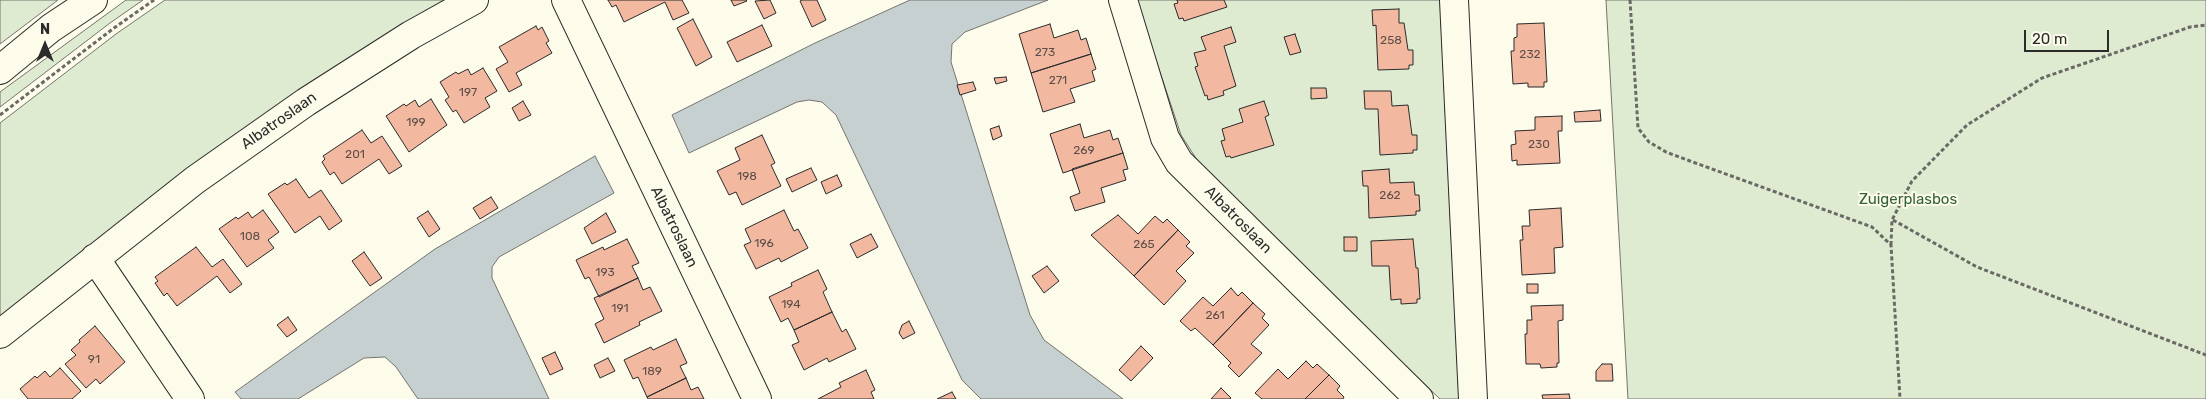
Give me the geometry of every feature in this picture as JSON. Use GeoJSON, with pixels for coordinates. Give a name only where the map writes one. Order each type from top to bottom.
{"type":"FeatureCollection","features":[{"type":"Feature","properties":{"kind":"street"},"geometry":{"type":"LineString","coordinates":[[0,70],[51,28],[93,0]]}},
{"type":"Feature","properties":{"kind":"street","name":"Albatroslaan"},"geometry":{"type":"LineString","coordinates":[[0,334],[195,180],[306,102],[411,35],[474,0]]}},
{"type":"Feature","properties":{"kind":"street","name":"Albatroslaan"},"geometry":{"type":"LineString","coordinates":[[566,0],[757,399]]}},
{"type":"Feature","properties":{"kind":"street","name":"Albatroslaan"},"geometry":{"type":"LineString","coordinates":[[1123,0],[1165,138],[1179,162],[1418,399]]}},
{"type":"Feature","properties":{"kind":"street"},"geometry":{"type":"LineString","coordinates":[[1454,0],[1473,399]]}},
{"type":"Feature","properties":{"kind":"street"},"geometry":{"type":"LineString","coordinates":[[95,258],[190,399]]}},
{"type":"Feature","properties":{"kind":"path"},"geometry":{"type":"LineString","coordinates":[[0,116],[106,34],[154,0]]}},
{"type":"Feature","properties":{"kind":"path"},"geometry":{"type":"LineString","coordinates":[[1630,0],[1638,128],[1649,142],[1666,152],[1872,226],[1891,245]]}},
{"type":"Feature","properties":{"kind":"path"},"geometry":{"type":"LineString","coordinates":[[1900,399],[1891,245],[1892,220],[1912,181],[1967,125],[2042,78],[2190,27],[2206,25]]}},
{"type":"Feature","properties":{"kind":"path"},"geometry":{"type":"LineString","coordinates":[[1892,220],[1976,268],[2206,356]]}},
{"type":"Feature","properties":{"kind":"green space"},"geometry":{"type":"Polygon","coordinates":[[[0,0],[58,0],[0,44],[0,0]]]}},
{"type":"Feature","properties":{"kind":"green space"},"geometry":{"type":"Polygon","coordinates":[[[126,0],[143,0],[0,107],[0,92],[126,0]]]}},
{"type":"Feature","properties":{"kind":"green space"},"geometry":{"type":"Polygon","coordinates":[[[165,0],[459,0],[0,327],[0,123],[116,34],[165,0]]]}},
{"type":"Feature","properties":{"kind":"green space"},"geometry":{"type":"Polygon","coordinates":[[[1136,0],[1440,0],[1459,399],[1440,399],[1210,180],[1181,135],[1136,0]]]}},
{"type":"Feature","properties":{"kind":"green space","name":"Zuigerplasbos"},"geometry":{"type":"Polygon","coordinates":[[[1606,0],[2206,0],[2206,399],[1628,399],[1606,0]]]}},
{"type":"Feature","properties":{"kind":"shaded area"},"geometry":{"type":"Polygon","coordinates":[[[910,0],[1048,0],[965,32],[952,44],[951,62],[1030,315],[1044,340],[1123,399],[981,399],[962,380],[836,115],[822,102],[809,100],[797,102],[689,153],[672,115],[815,43],[910,0]]]}},
{"type":"Feature","properties":{"kind":"shaded area"},"geometry":{"type":"Polygon","coordinates":[[[595,156],[614,193],[499,257],[492,267],[492,278],[549,399],[418,399],[396,367],[385,357],[364,358],[298,399],[241,399],[235,392],[435,249],[595,156]]]}},
{"type":"Feature","properties":{"kind":"building"},"geometry":{"type":"Polygon","coordinates":[[[608,0],[682,0],[689,13],[673,20],[665,2],[624,22],[616,5],[612,7],[608,0]]]}},
{"type":"Feature","properties":{"kind":"building"},"geometry":{"type":"Polygon","coordinates":[[[731,0],[746,0],[747,1],[734,6],[731,0]]]}},
{"type":"Feature","properties":{"kind":"building"},"geometry":{"type":"Polygon","coordinates":[[[770,0],[776,13],[764,19],[755,1],[770,0]]]}},
{"type":"Feature","properties":{"kind":"building"},"geometry":{"type":"Polygon","coordinates":[[[817,0],[826,20],[812,27],[800,1],[817,0]]]}},
{"type":"Feature","properties":{"kind":"building"},"geometry":{"type":"Polygon","coordinates":[[[1177,0],[1224,0],[1227,7],[1184,21],[1183,18],[1179,19],[1174,4],[1178,3],[1177,0]]]}},
{"type":"Feature","properties":{"kind":"building"},"geometry":{"type":"Polygon","coordinates":[[[1399,9],[1399,23],[1404,23],[1408,50],[1413,50],[1413,65],[1409,65],[1409,69],[1378,70],[1376,25],[1373,26],[1372,10],[1399,9]]]}},
{"type":"Feature","properties":{"kind":"building"},"geometry":{"type":"Polygon","coordinates":[[[693,19],[712,57],[696,66],[677,28],[693,19]]]}},
{"type":"Feature","properties":{"kind":"building"},"geometry":{"type":"Polygon","coordinates":[[[1544,23],[1547,82],[1544,82],[1544,87],[1528,87],[1528,83],[1513,84],[1511,51],[1514,51],[1517,24],[1544,23]]]}},
{"type":"Feature","properties":{"kind":"building"},"geometry":{"type":"Polygon","coordinates":[[[1050,24],[1054,38],[1078,30],[1081,40],[1086,38],[1091,54],[1031,73],[1019,34],[1050,24]]]}},
{"type":"Feature","properties":{"kind":"building"},"geometry":{"type":"Polygon","coordinates":[[[762,25],[772,46],[737,62],[727,42],[762,25]]]}},
{"type":"Feature","properties":{"kind":"building"},"geometry":{"type":"Polygon","coordinates":[[[536,26],[538,30],[542,27],[549,41],[546,43],[552,53],[516,73],[522,85],[509,92],[496,69],[508,62],[499,47],[536,26]]]}},
{"type":"Feature","properties":{"kind":"building"},"geometry":{"type":"Polygon","coordinates":[[[1231,27],[1236,42],[1224,46],[1236,86],[1223,91],[1224,95],[1208,100],[1195,67],[1198,66],[1194,53],[1206,50],[1201,37],[1231,27]]]}},
{"type":"Feature","properties":{"kind":"building"},"geometry":{"type":"Polygon","coordinates":[[[1295,34],[1301,52],[1290,55],[1284,37],[1295,34]]]}},
{"type":"Feature","properties":{"kind":"building"},"geometry":{"type":"Polygon","coordinates":[[[1091,54],[1096,69],[1092,71],[1095,81],[1070,89],[1075,102],[1043,112],[1031,73],[1091,54]]]}},
{"type":"Feature","properties":{"kind":"building"},"geometry":{"type":"Polygon","coordinates":[[[483,68],[497,91],[485,98],[490,107],[464,123],[456,110],[453,112],[445,100],[449,97],[440,82],[456,72],[458,74],[468,69],[471,75],[483,68]]]}},
{"type":"Feature","properties":{"kind":"building"},"geometry":{"type":"Polygon","coordinates":[[[1006,77],[1007,81],[996,84],[994,78],[1006,77]]]}},
{"type":"Feature","properties":{"kind":"building"},"geometry":{"type":"Polygon","coordinates":[[[973,82],[976,90],[960,95],[957,85],[973,82]]]}},
{"type":"Feature","properties":{"kind":"building"},"geometry":{"type":"Polygon","coordinates":[[[1311,88],[1326,88],[1327,98],[1311,99],[1311,88]]]}},
{"type":"Feature","properties":{"kind":"building"},"geometry":{"type":"Polygon","coordinates":[[[1364,91],[1391,91],[1392,106],[1408,105],[1412,135],[1417,135],[1417,150],[1413,150],[1413,153],[1380,155],[1378,109],[1365,109],[1364,91]]]}},
{"type":"Feature","properties":{"kind":"building"},"geometry":{"type":"Polygon","coordinates":[[[431,99],[447,125],[409,152],[386,116],[404,104],[406,106],[415,100],[419,107],[431,99]]]}},
{"type":"Feature","properties":{"kind":"building"},"geometry":{"type":"Polygon","coordinates":[[[523,101],[531,115],[519,121],[512,108],[523,101]]]}},
{"type":"Feature","properties":{"kind":"building"},"geometry":{"type":"Polygon","coordinates":[[[1264,101],[1269,115],[1265,117],[1274,145],[1231,158],[1230,156],[1226,157],[1221,141],[1225,140],[1222,129],[1243,122],[1239,109],[1264,101]]]}},
{"type":"Feature","properties":{"kind":"building"},"geometry":{"type":"Polygon","coordinates":[[[1600,110],[1601,121],[1575,122],[1574,112],[1600,110]]]}},
{"type":"Feature","properties":{"kind":"building"},"geometry":{"type":"Polygon","coordinates":[[[1562,116],[1562,131],[1558,131],[1560,163],[1517,165],[1517,160],[1512,161],[1511,145],[1516,144],[1515,131],[1535,130],[1535,117],[1562,116]]]}},
{"type":"Feature","properties":{"kind":"building"},"geometry":{"type":"Polygon","coordinates":[[[1080,124],[1084,138],[1110,130],[1113,140],[1118,138],[1123,153],[1063,173],[1050,134],[1080,124]]]}},
{"type":"Feature","properties":{"kind":"building"},"geometry":{"type":"Polygon","coordinates":[[[999,126],[1002,136],[993,140],[990,129],[999,126]]]}},
{"type":"Feature","properties":{"kind":"building"},"geometry":{"type":"Polygon","coordinates":[[[362,130],[371,143],[382,136],[402,166],[389,174],[379,159],[342,184],[334,172],[330,175],[322,162],[325,159],[323,156],[362,130]]]}},
{"type":"Feature","properties":{"kind":"building"},"geometry":{"type":"Polygon","coordinates":[[[762,135],[775,163],[771,165],[781,186],[742,205],[736,192],[729,195],[717,171],[740,160],[735,148],[762,135]]]}},
{"type":"Feature","properties":{"kind":"building"},"geometry":{"type":"Polygon","coordinates":[[[1123,153],[1128,169],[1123,170],[1126,180],[1101,188],[1105,202],[1075,211],[1070,197],[1080,193],[1072,169],[1123,153]]]}},
{"type":"Feature","properties":{"kind":"building"},"geometry":{"type":"Polygon","coordinates":[[[811,168],[817,180],[792,192],[786,179],[811,168]]]}},
{"type":"Feature","properties":{"kind":"building"},"geometry":{"type":"Polygon","coordinates":[[[1389,169],[1390,183],[1414,182],[1415,195],[1419,195],[1420,211],[1416,211],[1416,215],[1369,218],[1368,186],[1363,186],[1362,171],[1389,169]]]}},
{"type":"Feature","properties":{"kind":"building"},"geometry":{"type":"Polygon","coordinates":[[[837,175],[842,186],[826,194],[821,182],[837,175]]]}},
{"type":"Feature","properties":{"kind":"building"},"geometry":{"type":"Polygon","coordinates":[[[296,179],[309,198],[321,190],[342,221],[329,230],[320,216],[295,233],[268,194],[285,183],[287,185],[296,179]]]}},
{"type":"Feature","properties":{"kind":"building"},"geometry":{"type":"Polygon","coordinates":[[[491,197],[498,208],[480,219],[473,208],[491,197]]]}},
{"type":"Feature","properties":{"kind":"building"},"geometry":{"type":"Polygon","coordinates":[[[1561,208],[1563,247],[1554,248],[1555,273],[1522,275],[1520,240],[1523,240],[1522,226],[1530,226],[1529,210],[1561,208]]]}},
{"type":"Feature","properties":{"kind":"building"},"geometry":{"type":"Polygon","coordinates":[[[263,210],[279,232],[268,240],[274,248],[247,267],[219,229],[236,217],[238,219],[248,212],[252,218],[263,210]]]}},
{"type":"Feature","properties":{"kind":"building"},"geometry":{"type":"Polygon","coordinates":[[[784,210],[794,231],[798,229],[808,248],[781,262],[779,258],[756,269],[744,245],[751,242],[745,229],[784,210]]]}},
{"type":"Feature","properties":{"kind":"building"},"geometry":{"type":"Polygon","coordinates":[[[428,211],[440,229],[429,237],[417,218],[428,211]]]}},
{"type":"Feature","properties":{"kind":"building"},"geometry":{"type":"Polygon","coordinates":[[[606,213],[616,232],[592,244],[584,228],[606,213]]]}},
{"type":"Feature","properties":{"kind":"building"},"geometry":{"type":"Polygon","coordinates":[[[1118,215],[1138,234],[1155,216],[1163,223],[1167,219],[1178,230],[1134,276],[1091,235],[1118,215]]]}},
{"type":"Feature","properties":{"kind":"building"},"geometry":{"type":"Polygon","coordinates":[[[1178,230],[1190,242],[1186,246],[1194,253],[1176,271],[1186,281],[1164,305],[1134,276],[1178,230]]]}},
{"type":"Feature","properties":{"kind":"building"},"geometry":{"type":"Polygon","coordinates":[[[871,234],[878,247],[857,258],[850,244],[871,234]]]}},
{"type":"Feature","properties":{"kind":"building"},"geometry":{"type":"Polygon","coordinates":[[[1344,237],[1357,237],[1357,251],[1344,251],[1344,237]]]}},
{"type":"Feature","properties":{"kind":"building"},"geometry":{"type":"Polygon","coordinates":[[[627,239],[639,263],[632,266],[638,278],[599,297],[589,277],[585,279],[576,260],[603,247],[604,250],[627,239]]]}},
{"type":"Feature","properties":{"kind":"building"},"geometry":{"type":"Polygon","coordinates":[[[1413,239],[1416,268],[1418,268],[1420,299],[1417,299],[1417,303],[1401,304],[1401,299],[1391,300],[1389,266],[1372,266],[1371,241],[1413,239]]]}},
{"type":"Feature","properties":{"kind":"building"},"geometry":{"type":"Polygon","coordinates":[[[196,247],[212,267],[223,259],[242,284],[230,293],[217,276],[177,306],[167,293],[164,296],[155,283],[158,281],[155,277],[196,247]]]}},
{"type":"Feature","properties":{"kind":"building"},"geometry":{"type":"Polygon","coordinates":[[[364,252],[382,278],[370,286],[352,261],[364,252]]]}},
{"type":"Feature","properties":{"kind":"building"},"geometry":{"type":"Polygon","coordinates":[[[1047,266],[1059,281],[1044,293],[1032,276],[1047,266]]]}},
{"type":"Feature","properties":{"kind":"building"},"geometry":{"type":"Polygon","coordinates":[[[818,270],[827,289],[823,292],[832,312],[794,330],[788,318],[781,322],[769,297],[792,286],[791,283],[818,270]]]}},
{"type":"Feature","properties":{"kind":"building"},"geometry":{"type":"Polygon","coordinates":[[[638,278],[643,290],[650,287],[662,311],[639,322],[640,325],[604,343],[595,324],[604,319],[594,298],[638,278]]]}},
{"type":"Feature","properties":{"kind":"building"},"geometry":{"type":"Polygon","coordinates":[[[1527,284],[1538,284],[1538,293],[1527,293],[1527,284]]]}},
{"type":"Feature","properties":{"kind":"building"},"geometry":{"type":"Polygon","coordinates":[[[1231,288],[1238,296],[1242,292],[1253,303],[1213,345],[1195,328],[1191,331],[1180,321],[1203,297],[1213,306],[1231,288]]]}},
{"type":"Feature","properties":{"kind":"building"},"geometry":{"type":"Polygon","coordinates":[[[1253,303],[1265,314],[1262,318],[1269,325],[1251,344],[1262,353],[1239,377],[1228,366],[1231,363],[1213,345],[1253,303]]]}},
{"type":"Feature","properties":{"kind":"building"},"geometry":{"type":"Polygon","coordinates":[[[1563,305],[1563,320],[1558,321],[1559,363],[1557,363],[1557,367],[1541,368],[1540,364],[1526,364],[1525,334],[1527,334],[1527,320],[1532,320],[1531,306],[1563,305]]]}},
{"type":"Feature","properties":{"kind":"building"},"geometry":{"type":"Polygon","coordinates":[[[832,312],[842,332],[846,329],[856,349],[829,362],[827,358],[804,370],[792,345],[799,342],[794,330],[832,312]]]}},
{"type":"Feature","properties":{"kind":"building"},"geometry":{"type":"Polygon","coordinates":[[[288,317],[297,330],[287,337],[277,325],[288,317]]]}},
{"type":"Feature","properties":{"kind":"building"},"geometry":{"type":"Polygon","coordinates":[[[909,321],[915,333],[903,339],[899,333],[902,325],[909,321]]]}},
{"type":"Feature","properties":{"kind":"building"},"geometry":{"type":"Polygon","coordinates":[[[95,326],[125,362],[100,384],[96,379],[86,388],[65,364],[76,355],[71,350],[95,326]]]}},
{"type":"Feature","properties":{"kind":"building"},"geometry":{"type":"Polygon","coordinates":[[[676,339],[687,363],[680,366],[686,378],[647,397],[638,377],[633,379],[624,360],[651,347],[653,350],[676,339]]]}},
{"type":"Feature","properties":{"kind":"building"},"geometry":{"type":"Polygon","coordinates":[[[1141,346],[1153,358],[1131,381],[1119,370],[1141,346]]]}},
{"type":"Feature","properties":{"kind":"building"},"geometry":{"type":"Polygon","coordinates":[[[555,352],[563,369],[550,375],[542,358],[555,352]]]}},
{"type":"Feature","properties":{"kind":"building"},"geometry":{"type":"Polygon","coordinates":[[[608,358],[615,371],[600,378],[594,365],[608,358]]]}},
{"type":"Feature","properties":{"kind":"building"},"geometry":{"type":"Polygon","coordinates":[[[1306,361],[1313,368],[1317,364],[1329,375],[1305,399],[1262,399],[1255,393],[1278,369],[1288,379],[1306,361]]]}},
{"type":"Feature","properties":{"kind":"building"},"geometry":{"type":"Polygon","coordinates":[[[1602,364],[1612,364],[1613,381],[1596,381],[1596,371],[1602,364]]]}},
{"type":"Feature","properties":{"kind":"building"},"geometry":{"type":"Polygon","coordinates":[[[60,368],[81,391],[72,399],[28,399],[20,389],[35,376],[37,378],[45,371],[50,377],[60,368]]]}},
{"type":"Feature","properties":{"kind":"building"},"geometry":{"type":"Polygon","coordinates":[[[866,370],[875,390],[871,392],[874,399],[818,399],[841,387],[839,383],[866,370]]]}},
{"type":"Feature","properties":{"kind":"building"},"geometry":{"type":"Polygon","coordinates":[[[1329,375],[1340,386],[1337,390],[1344,397],[1343,399],[1305,399],[1329,375]]]}},
{"type":"Feature","properties":{"kind":"building"},"geometry":{"type":"Polygon","coordinates":[[[686,378],[691,390],[698,387],[704,399],[648,399],[647,397],[686,378]]]}},
{"type":"Feature","properties":{"kind":"building"},"geometry":{"type":"Polygon","coordinates":[[[1221,388],[1231,398],[1211,399],[1221,388]]]}},
{"type":"Feature","properties":{"kind":"building"},"geometry":{"type":"Polygon","coordinates":[[[952,392],[956,399],[937,399],[952,392]]]}},
{"type":"Feature","properties":{"kind":"building"},"geometry":{"type":"Polygon","coordinates":[[[1569,394],[1570,399],[1543,399],[1542,395],[1569,394]]]}}]}
